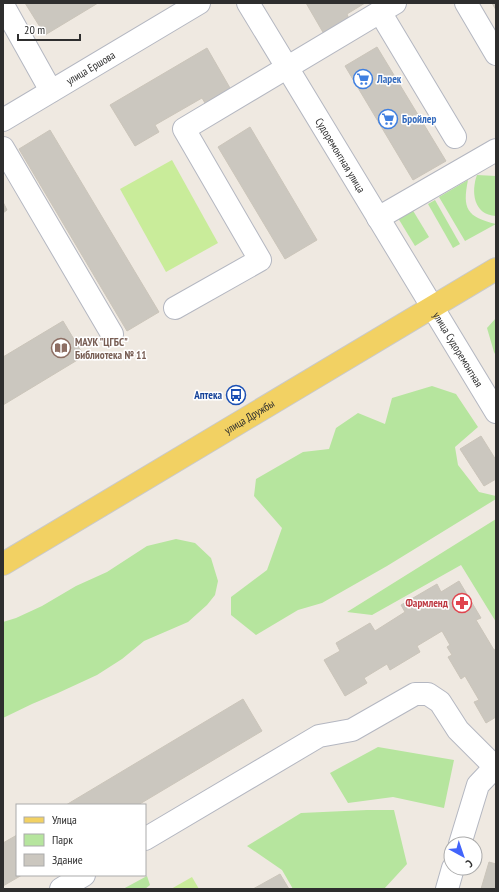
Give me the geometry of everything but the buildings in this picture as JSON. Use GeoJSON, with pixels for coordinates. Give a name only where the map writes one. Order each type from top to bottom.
{"type":"FeatureCollection","features":[{"type":"Feature","properties":{"kind":"main road","name":"улица Дружбы"},"geometry":{"type":"LineString","coordinates":[[3,564],[302,384],[432,308],[496,268]]}},
{"type":"Feature","properties":{"kind":"street","name":"улица Ершова"},"geometry":{"type":"LineString","coordinates":[[3,120],[199,3]]}},
{"type":"Feature","properties":{"kind":"street","name":"Судоремонтная улица"},"geometry":{"type":"LineString","coordinates":[[248,3],[432,308]]}},
{"type":"Feature","properties":{"kind":"street"},"geometry":{"type":"LineString","coordinates":[[466,3],[496,54]]}},
{"type":"Feature","properties":{"kind":"street"},"geometry":{"type":"LineString","coordinates":[[3,5],[51,92]]}},
{"type":"Feature","properties":{"kind":"street"},"geometry":{"type":"LineString","coordinates":[[175,308],[260,260],[184,129],[388,7],[455,138]]}},
{"type":"Feature","properties":{"kind":"street"},"geometry":{"type":"LineString","coordinates":[[3,148],[112,334]]}},
{"type":"Feature","properties":{"kind":"street"},"geometry":{"type":"LineString","coordinates":[[378,218],[496,150]]}},
{"type":"Feature","properties":{"kind":"street","name":"улица Судоремонтная"},"geometry":{"type":"LineString","coordinates":[[432,308],[496,412]]}},
{"type":"Feature","properties":{"kind":"street"},"geometry":{"type":"LineString","coordinates":[[146,838],[319,736],[352,730],[415,694],[428,694],[440,702],[458,730],[495,767],[478,785],[462,836]]}},
{"type":"Feature","properties":{"kind":"street"},"geometry":{"type":"LineString","coordinates":[[61,889],[82,876]]}},
{"type":"Feature","properties":{"kind":"street"},"geometry":{"type":"LineString","coordinates":[[447,889],[451,876]]}},
{"type":"Feature","properties":{"kind":"green space"},"geometry":{"type":"Polygon","coordinates":[[[172,160],[218,243],[166,272],[120,189],[172,160]]]}},
{"type":"Feature","properties":{"kind":"green space"},"geometry":{"type":"Polygon","coordinates":[[[477,175],[496,176],[496,216],[488,215],[478,207],[474,195],[477,175]]]}},
{"type":"Feature","properties":{"kind":"green space"},"geometry":{"type":"Polygon","coordinates":[[[468,180],[466,198],[469,210],[473,215],[496,224],[465,241],[439,197],[468,180]]]}},
{"type":"Feature","properties":{"kind":"green space"},"geometry":{"type":"Polygon","coordinates":[[[435,200],[460,244],[453,248],[428,204],[435,200]]]}},
{"type":"Feature","properties":{"kind":"green space"},"geometry":{"type":"Polygon","coordinates":[[[412,209],[429,237],[415,246],[398,218],[412,209]]]}},
{"type":"Feature","properties":{"kind":"green space"},"geometry":{"type":"Polygon","coordinates":[[[496,318],[496,356],[487,328],[496,318]]]}},
{"type":"Feature","properties":{"kind":"green space"},"geometry":{"type":"Polygon","coordinates":[[[432,386],[456,394],[478,427],[455,447],[458,465],[479,492],[496,496],[496,499],[387,566],[322,603],[298,610],[256,635],[231,615],[231,597],[267,570],[282,528],[254,496],[256,479],[303,452],[329,449],[336,428],[358,413],[385,424],[392,398],[432,386]]]}},
{"type":"Feature","properties":{"kind":"green space"},"geometry":{"type":"Polygon","coordinates":[[[496,519],[496,622],[461,565],[372,615],[347,612],[496,519]]]}},
{"type":"Feature","properties":{"kind":"green space"},"geometry":{"type":"Polygon","coordinates":[[[176,539],[195,543],[211,558],[218,581],[215,595],[207,605],[188,622],[144,641],[122,659],[97,675],[3,718],[3,622],[16,618],[42,606],[76,586],[107,572],[147,546],[176,539]]]}},
{"type":"Feature","properties":{"kind":"green space"},"geometry":{"type":"Polygon","coordinates":[[[378,747],[454,760],[444,808],[393,797],[348,803],[330,773],[378,747]]]}},
{"type":"Feature","properties":{"kind":"green space"},"geometry":{"type":"Polygon","coordinates":[[[394,810],[407,864],[384,889],[293,889],[282,870],[247,846],[301,813],[394,810]]]}},
{"type":"Feature","properties":{"kind":"green space"},"geometry":{"type":"Polygon","coordinates":[[[147,876],[150,885],[145,889],[123,889],[147,876]]]}},
{"type":"Feature","properties":{"kind":"green space"},"geometry":{"type":"Polygon","coordinates":[[[192,877],[199,889],[171,889],[192,877]]]}},
{"type":"Feature","properties":{"kind":"place","name":"Ларек"},"geometry":{"type":"Point","coordinates":[363,79]}},
{"type":"Feature","properties":{"kind":"place","name":"Бройлер"},"geometry":{"type":"Point","coordinates":[388,119]}},
{"type":"Feature","properties":{"kind":"place","name":"МАУК \"ЦГБС\" Библиотека № 11"},"geometry":{"type":"Point","coordinates":[61,348]}},
{"type":"Feature","properties":{"kind":"place","name":"Аптека"},"geometry":{"type":"Point","coordinates":[236,395]}},
{"type":"Feature","properties":{"kind":"place","name":"Фармленд"},"geometry":{"type":"Point","coordinates":[462,603]}}]}
